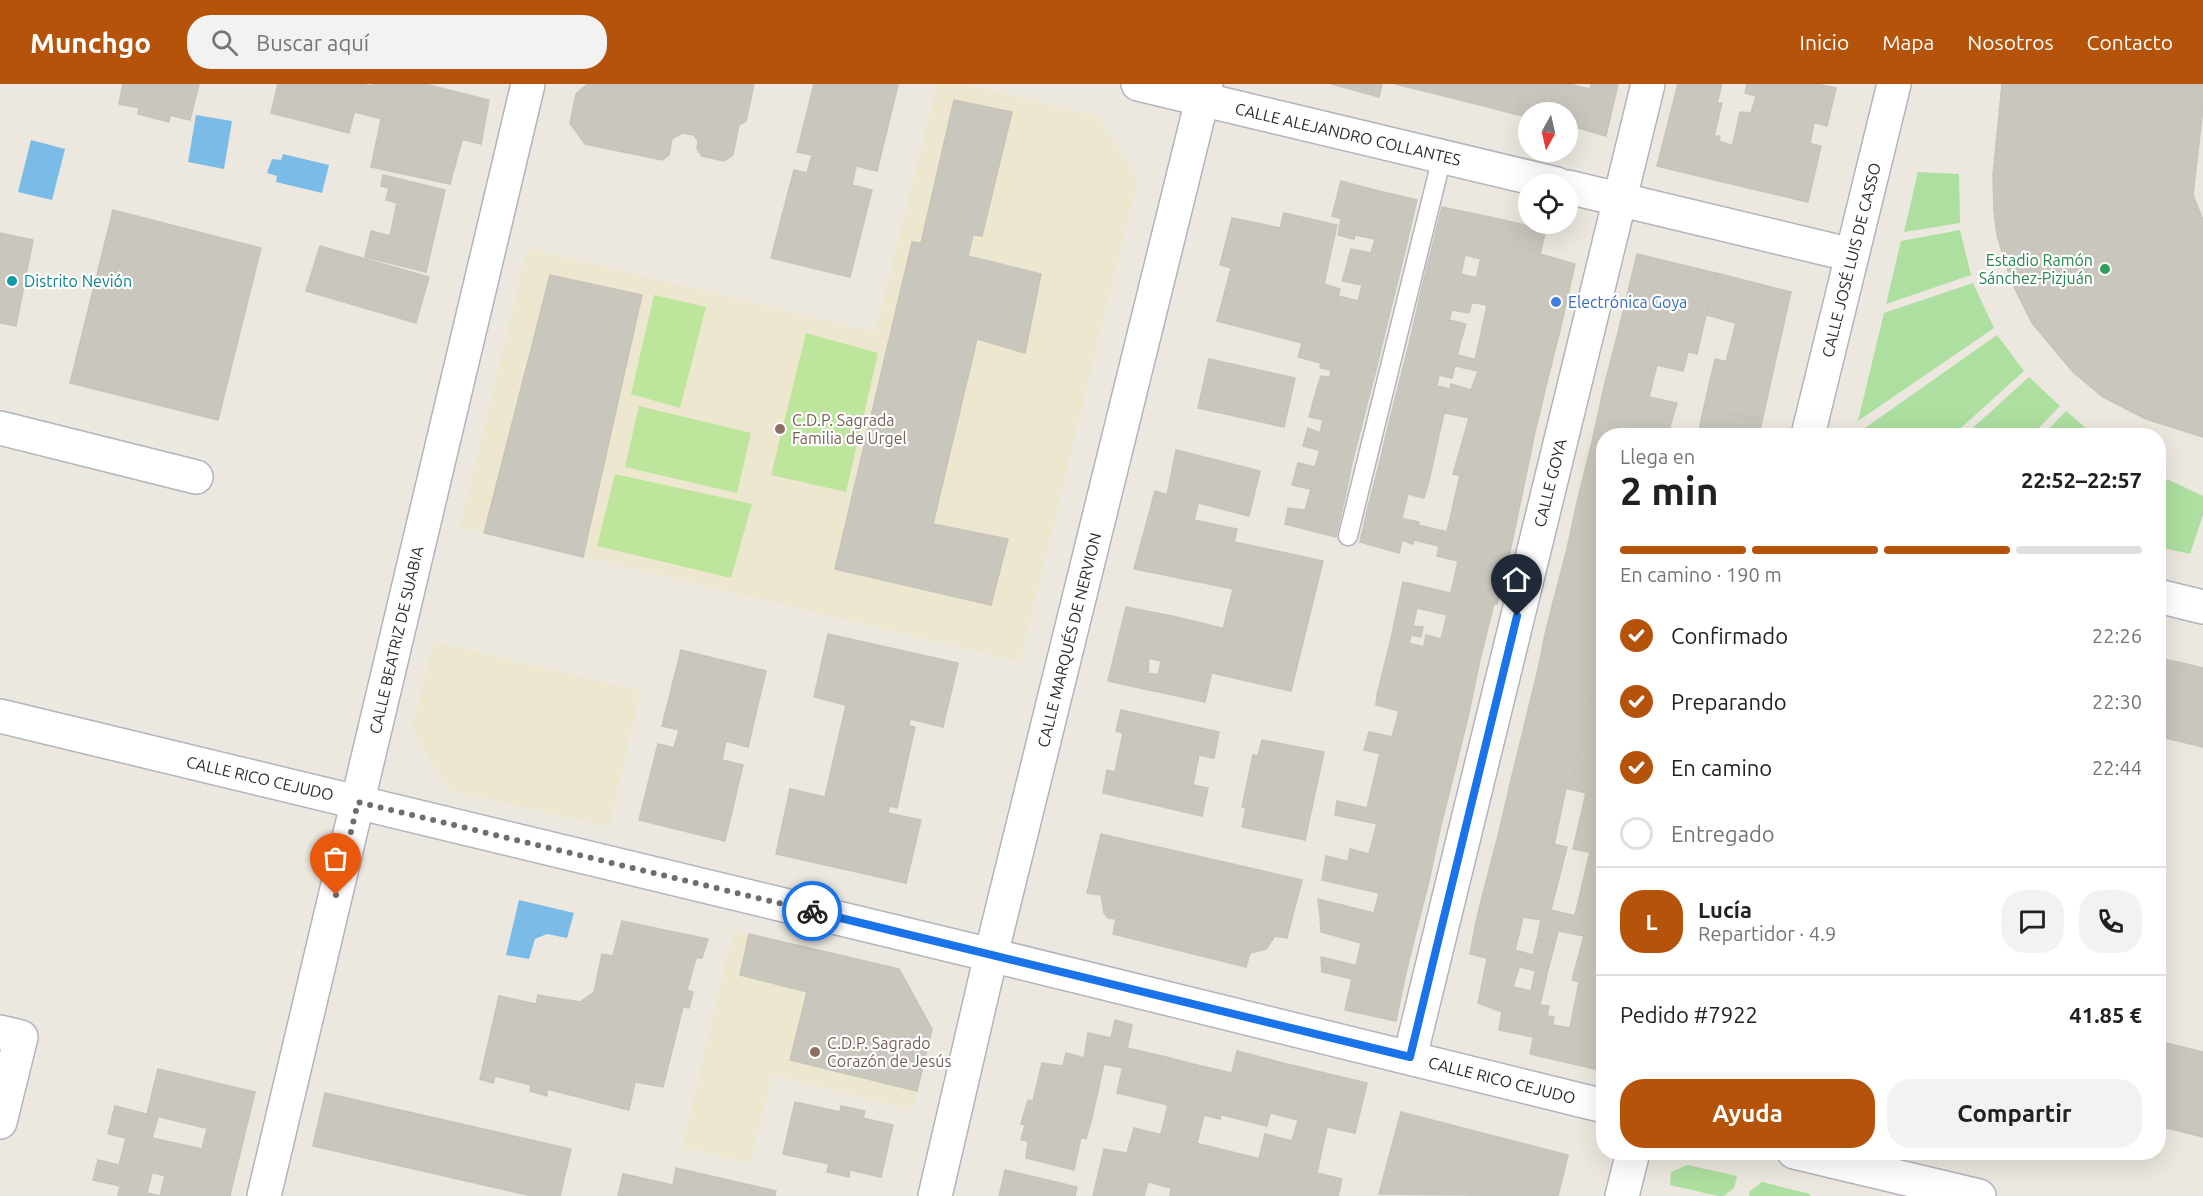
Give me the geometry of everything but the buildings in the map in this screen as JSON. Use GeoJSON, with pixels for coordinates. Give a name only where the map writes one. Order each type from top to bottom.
{"type":"FeatureCollection","features":[{"type":"Feature","properties":{"kind":"street","name":"CALLE BEATRIZ DE SUABIA"},"geometry":{"type":"LineString","coordinates":[[264,1196],[528,84]]}},
{"type":"Feature","properties":{"kind":"street","name":"CALLE ALEJANDRO COLLANTES"},"geometry":{"type":"LineString","coordinates":[[1138,84],[1204,92],[1442,157],[1518,175]]}},
{"type":"Feature","properties":{"kind":"street","name":"CALLE GOYA"},"geometry":{"type":"LineString","coordinates":[[1410,1057],[1647,84]]}},
{"type":"Feature","properties":{"kind":"street","name":"CALLE JOSÉ LUIS DE CASSO"},"geometry":{"type":"LineString","coordinates":[[1810,428],[1894,84]]}},
{"type":"Feature","properties":{"kind":"street","name":"CALLE MARQUÉS DE NERVION"},"geometry":{"type":"LineString","coordinates":[[935,1196],[991,955],[1204,92]]}},
{"type":"Feature","properties":{"kind":"street"},"geometry":{"type":"LineString","coordinates":[[1578,189],[1852,255]]}},
{"type":"Feature","properties":{"kind":"street"},"geometry":{"type":"LineString","coordinates":[[0,428],[196,477]]}},
{"type":"Feature","properties":{"kind":"street"},"geometry":{"type":"LineString","coordinates":[[2166,598],[2203,607]]}},
{"type":"Feature","properties":{"kind":"street","name":"CALLE RICO CEJUDO"},"geometry":{"type":"LineString","coordinates":[[0,716],[991,955],[1596,1104]]}},
{"type":"Feature","properties":{"kind":"street"},"geometry":{"type":"LineString","coordinates":[[0,1122],[10,1034]]}},
{"type":"Feature","properties":{"kind":"street"},"geometry":{"type":"LineString","coordinates":[[1622,1196],[1631,1160]]}},
{"type":"Feature","properties":{"kind":"street"},"geometry":{"type":"LineString","coordinates":[[1828,1160],[1979,1196]]}},
{"type":"Feature","properties":{"kind":"lane"},"geometry":{"type":"LineString","coordinates":[[1348,536],[1442,157]]}},
{"type":"Feature","properties":{"kind":"shaded area","name":"C.D.P. Sagrada Familia de Urgel"},"geometry":{"type":"Polygon","coordinates":[[[937,84],[964,84],[1097,116],[1138,179],[1020,662],[460,527],[527,248],[875,332],[937,84]]]}},
{"type":"Feature","properties":{"kind":"shaded area"},"geometry":{"type":"Polygon","coordinates":[[[433,641],[641,691],[609,827],[448,790],[412,729],[433,641]]]}},
{"type":"Feature","properties":{"kind":"shaded area","name":"C.D.P. Sagrado Corazón de Jesús"},"geometry":{"type":"Polygon","coordinates":[[[733,931],[899,969],[932,1029],[913,1110],[772,1075],[750,1163],[682,1147],[733,931]]]}},
{"type":"Feature","properties":{"kind":"green space"},"geometry":{"type":"Polygon","coordinates":[[[1918,172],[1959,174],[1960,223],[1904,232],[1918,172]]]}},
{"type":"Feature","properties":{"kind":"green space"},"geometry":{"type":"Polygon","coordinates":[[[1960,230],[1971,275],[1886,304],[1901,241],[1960,230]]]}},
{"type":"Feature","properties":{"kind":"green space"},"geometry":{"type":"Polygon","coordinates":[[[1973,283],[1994,328],[1858,421],[1884,313],[1973,283]]]}},
{"type":"Feature","properties":{"kind":"green space"},"geometry":{"type":"Polygon","coordinates":[[[654,295],[706,307],[680,408],[631,394],[654,295]]]}},
{"type":"Feature","properties":{"kind":"green space"},"geometry":{"type":"Polygon","coordinates":[[[806,333],[878,353],[846,492],[771,475],[806,333]]]}},
{"type":"Feature","properties":{"kind":"green space"},"geometry":{"type":"Polygon","coordinates":[[[1997,335],[2024,371],[1961,428],[1865,428],[1997,335]]]}},
{"type":"Feature","properties":{"kind":"green space"},"geometry":{"type":"Polygon","coordinates":[[[2029,377],[2060,406],[2039,428],[1973,428],[2029,377]]]}},
{"type":"Feature","properties":{"kind":"green space"},"geometry":{"type":"Polygon","coordinates":[[[639,406],[751,433],[737,493],[625,467],[639,406]]]}},
{"type":"Feature","properties":{"kind":"green space"},"geometry":{"type":"Polygon","coordinates":[[[2066,411],[2086,428],[2050,428],[2066,411]]]}},
{"type":"Feature","properties":{"kind":"green space"},"geometry":{"type":"Polygon","coordinates":[[[615,474],[752,504],[731,578],[597,546],[615,474]]]}},
{"type":"Feature","properties":{"kind":"green space"},"geometry":{"type":"Polygon","coordinates":[[[2167,479],[2203,496],[2203,515],[2190,554],[2166,549],[2167,479]]]}},
{"type":"Feature","properties":{"kind":"green space"},"geometry":{"type":"Polygon","coordinates":[[[1687,1165],[1737,1176],[1734,1188],[1724,1196],[1718,1196],[1670,1185],[1671,1172],[1687,1165]]]}},
{"type":"Feature","properties":{"kind":"green space"},"geometry":{"type":"Polygon","coordinates":[[[1762,1182],[1810,1194],[1810,1196],[1749,1196],[1750,1191],[1762,1182]]]}},
{"type":"Feature","properties":{"kind":"water"},"geometry":{"type":"Polygon","coordinates":[[[196,115],[232,121],[224,169],[188,162],[196,115]]]}},
{"type":"Feature","properties":{"kind":"water"},"geometry":{"type":"Polygon","coordinates":[[[31,140],[65,149],[52,200],[18,192],[31,140]]]}},
{"type":"Feature","properties":{"kind":"water"},"geometry":{"type":"Polygon","coordinates":[[[283,154],[329,165],[322,193],[276,182],[277,176],[267,173],[272,159],[281,160],[283,154]]]}},
{"type":"Feature","properties":{"kind":"water"},"geometry":{"type":"Polygon","coordinates":[[[519,900],[574,913],[567,938],[547,934],[535,939],[529,959],[506,955],[519,900]]]}},
{"type":"Feature","properties":{"kind":"way so far"},"geometry":{"type":"LineString","coordinates":[[336,895],[358,802],[812,911]]}},
{"type":"Feature","properties":{"kind":"place","name":"Estadio Ramón Sánchez-Pizjuán"},"geometry":{"type":"Point","coordinates":[2105,269]}},
{"type":"Feature","properties":{"kind":"place","name":"Distrito Nevión"},"geometry":{"type":"Point","coordinates":[12,281]}},
{"type":"Feature","properties":{"kind":"place","name":"Electrónica Goya"},"geometry":{"type":"Point","coordinates":[1556,302]}},
{"type":"Feature","properties":{"kind":"place","name":"C.D.P. Sagrada Familia de Urgel"},"geometry":{"type":"Point","coordinates":[780,429]}},
{"type":"Feature","properties":{"kind":"place","name":"C.D.P. Sagrado Corazón de Jesús"},"geometry":{"type":"Point","coordinates":[815,1052]}},
{"type":"Feature","properties":{"kind":"route"},"geometry":{"type":"LineString","coordinates":[[812,911],[1410,1057],[1517,616]]}}]}
